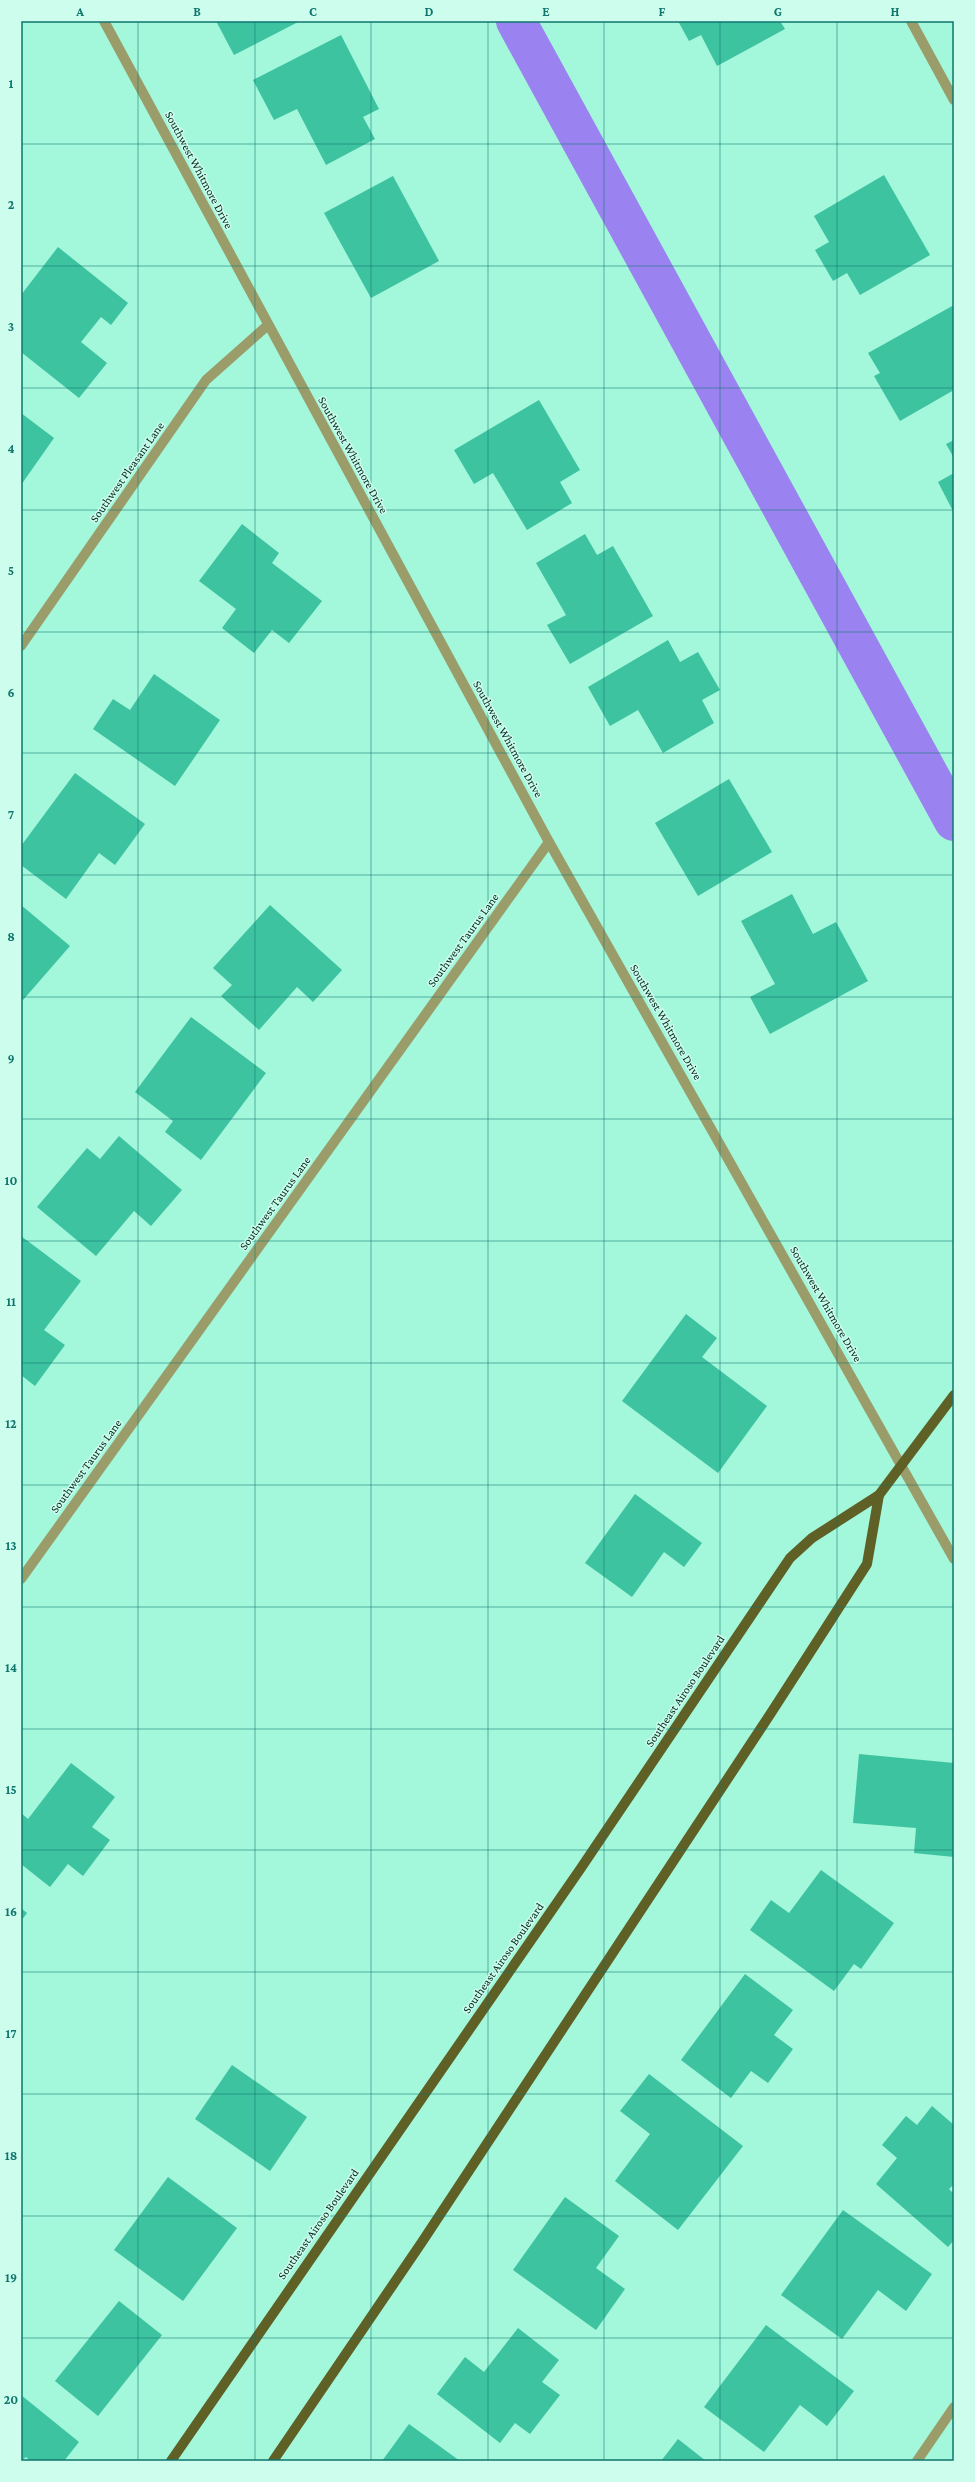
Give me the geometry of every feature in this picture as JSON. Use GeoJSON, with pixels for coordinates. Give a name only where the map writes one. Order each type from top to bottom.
{"type":"FeatureCollection","features":[{"type":"Feature","properties":{"kind":"main road","name":"Southeast Airoso Boulevard"},"geometry":{"type":"LineString","coordinates":[[171,2461],[581,1868],[790,1558],[812,1538],[879,1495],[954,1395]]}},
{"type":"Feature","properties":{"kind":"main road","name":"Southeast Airoso Boulevard"},"geometry":{"type":"LineString","coordinates":[[272,2461],[430,2229],[771,1713],[866,1564],[879,1495]]}},
{"type":"Feature","properties":{"kind":"street","name":"Southwest Whitmore Drive"},"geometry":{"type":"LineString","coordinates":[[104,21],[549,842],[902,1464],[954,1559]]}},
{"type":"Feature","properties":{"kind":"street"},"geometry":{"type":"LineString","coordinates":[[911,21],[954,100]]}},
{"type":"Feature","properties":{"kind":"street","name":"Southwest Pleasant Lane"},"geometry":{"type":"LineString","coordinates":[[21,646],[206,380],[268,325]]}},
{"type":"Feature","properties":{"kind":"street","name":"Southwest Taurus Lane"},"geometry":{"type":"LineString","coordinates":[[21,1579],[549,842]]}},
{"type":"Feature","properties":{"kind":"street"},"geometry":{"type":"LineString","coordinates":[[917,2461],[954,2407]]}},
{"type":"Feature","properties":{"kind":"building"},"geometry":{"type":"Polygon","coordinates":[[[216,21],[300,21],[234,55],[216,21]]]}},
{"type":"Feature","properties":{"kind":"building"},"geometry":{"type":"Polygon","coordinates":[[[678,21],[780,21],[785,29],[717,66],[701,35],[689,41],[678,21]]]}},
{"type":"Feature","properties":{"kind":"building"},"geometry":{"type":"Polygon","coordinates":[[[341,35],[379,109],[363,117],[375,139],[326,165],[297,109],[274,120],[253,80],[341,35]]]}},
{"type":"Feature","properties":{"kind":"building"},"geometry":{"type":"Polygon","coordinates":[[[884,175],[930,255],[860,295],[847,273],[833,281],[815,250],[829,242],[814,216],[884,175]]]}},
{"type":"Feature","properties":{"kind":"building"},"geometry":{"type":"Polygon","coordinates":[[[393,176],[439,261],[371,298],[324,213],[393,176]]]}},
{"type":"Feature","properties":{"kind":"building"},"geometry":{"type":"Polygon","coordinates":[[[58,247],[128,303],[111,325],[101,317],[81,342],[107,363],[79,398],[21,352],[21,295],[58,247]]]}},
{"type":"Feature","properties":{"kind":"building"},"geometry":{"type":"Polygon","coordinates":[[[954,305],[954,390],[900,421],[874,376],[880,373],[868,353],[954,305]]]}},
{"type":"Feature","properties":{"kind":"building"},"geometry":{"type":"Polygon","coordinates":[[[539,400],[580,470],[560,482],[572,503],[527,530],[493,473],[474,484],[454,450],[539,400]]]}},
{"type":"Feature","properties":{"kind":"building"},"geometry":{"type":"Polygon","coordinates":[[[21,413],[54,438],[21,485],[21,413]]]}},
{"type":"Feature","properties":{"kind":"building"},"geometry":{"type":"Polygon","coordinates":[[[954,440],[954,458],[946,444],[954,440]]]}},
{"type":"Feature","properties":{"kind":"building"},"geometry":{"type":"Polygon","coordinates":[[[954,473],[954,513],[938,482],[954,473]]]}},
{"type":"Feature","properties":{"kind":"building"},"geometry":{"type":"Polygon","coordinates":[[[242,524],[279,553],[272,563],[322,601],[289,643],[272,630],[254,653],[222,628],[236,609],[199,581],[242,524]]]}},
{"type":"Feature","properties":{"kind":"building"},"geometry":{"type":"Polygon","coordinates":[[[585,534],[597,555],[613,546],[653,616],[570,664],[547,625],[566,615],[536,563],[585,534]]]}},
{"type":"Feature","properties":{"kind":"building"},"geometry":{"type":"Polygon","coordinates":[[[668,640],[680,662],[698,652],[720,690],[702,700],[714,723],[663,753],[638,710],[610,726],[588,687],[668,640]]]}},
{"type":"Feature","properties":{"kind":"building"},"geometry":{"type":"Polygon","coordinates":[[[154,674],[220,720],[175,786],[93,729],[113,699],[130,710],[154,674]]]}},
{"type":"Feature","properties":{"kind":"building"},"geometry":{"type":"Polygon","coordinates":[[[75,773],[145,824],[115,865],[99,853],[66,899],[21,865],[21,846],[75,773]]]}},
{"type":"Feature","properties":{"kind":"building"},"geometry":{"type":"Polygon","coordinates":[[[729,779],[772,852],[698,896],[655,823],[729,779]]]}},
{"type":"Feature","properties":{"kind":"building"},"geometry":{"type":"Polygon","coordinates":[[[792,894],[813,934],[836,922],[868,981],[770,1034],[750,997],[775,984],[741,921],[792,894]]]}},
{"type":"Feature","properties":{"kind":"building"},"geometry":{"type":"Polygon","coordinates":[[[21,905],[70,946],[23,1000],[21,998],[21,905]]]}},
{"type":"Feature","properties":{"kind":"building"},"geometry":{"type":"Polygon","coordinates":[[[270,905],[342,970],[313,1002],[297,987],[259,1030],[221,996],[232,985],[213,968],[270,905]]]}},
{"type":"Feature","properties":{"kind":"building"},"geometry":{"type":"Polygon","coordinates":[[[191,1017],[266,1073],[201,1160],[165,1132],[173,1121],[135,1092],[191,1017]]]}},
{"type":"Feature","properties":{"kind":"building"},"geometry":{"type":"Polygon","coordinates":[[[119,1136],[182,1190],[151,1226],[134,1211],[96,1256],[37,1207],[87,1148],[100,1159],[119,1136]]]}},
{"type":"Feature","properties":{"kind":"building"},"geometry":{"type":"Polygon","coordinates":[[[21,1236],[81,1281],[44,1330],[65,1345],[35,1386],[21,1375],[21,1236]]]}},
{"type":"Feature","properties":{"kind":"building"},"geometry":{"type":"Polygon","coordinates":[[[686,1314],[717,1338],[702,1357],[767,1406],[718,1473],[622,1401],[686,1314]]]}},
{"type":"Feature","properties":{"kind":"building"},"geometry":{"type":"Polygon","coordinates":[[[635,1494],[702,1543],[684,1567],[664,1552],[632,1597],[585,1563],[635,1494]]]}},
{"type":"Feature","properties":{"kind":"building"},"geometry":{"type":"Polygon","coordinates":[[[859,1754],[954,1763],[954,1857],[914,1853],[916,1828],[853,1823],[859,1754]]]}},
{"type":"Feature","properties":{"kind":"building"},"geometry":{"type":"Polygon","coordinates":[[[71,1763],[115,1797],[92,1827],[110,1840],[83,1876],[68,1864],[50,1887],[21,1864],[21,1813],[28,1819],[71,1763]]]}},
{"type":"Feature","properties":{"kind":"building"},"geometry":{"type":"Polygon","coordinates":[[[821,1870],[894,1923],[861,1969],[854,1964],[834,1991],[750,1930],[771,1900],[789,1913],[821,1870]]]}},
{"type":"Feature","properties":{"kind":"building"},"geometry":{"type":"Polygon","coordinates":[[[21,1908],[27,1913],[21,1921],[21,1908]]]}},
{"type":"Feature","properties":{"kind":"building"},"geometry":{"type":"Polygon","coordinates":[[[745,1974],[793,2010],[774,2035],[793,2049],[768,2083],[751,2071],[731,2098],[681,2060],[745,1974]]]}},
{"type":"Feature","properties":{"kind":"building"},"geometry":{"type":"Polygon","coordinates":[[[232,2065],[307,2117],[270,2171],[195,2119],[232,2065]]]}},
{"type":"Feature","properties":{"kind":"building"},"geometry":{"type":"Polygon","coordinates":[[[649,2074],[743,2146],[678,2230],[615,2181],[650,2134],[620,2111],[649,2074]]]}},
{"type":"Feature","properties":{"kind":"building"},"geometry":{"type":"Polygon","coordinates":[[[932,2106],[954,2125],[954,2184],[949,2189],[954,2194],[954,2240],[948,2247],[876,2184],[897,2158],[882,2145],[906,2116],[917,2125],[932,2106]]]}},
{"type":"Feature","properties":{"kind":"building"},"geometry":{"type":"Polygon","coordinates":[[[168,2177],[237,2228],[183,2301],[114,2250],[168,2177]]]}},
{"type":"Feature","properties":{"kind":"building"},"geometry":{"type":"Polygon","coordinates":[[[565,2197],[619,2236],[596,2268],[625,2289],[596,2330],[513,2270],[565,2197]]]}},
{"type":"Feature","properties":{"kind":"building"},"geometry":{"type":"Polygon","coordinates":[[[843,2210],[932,2274],[906,2311],[878,2290],[842,2339],[781,2295],[843,2210]]]}},
{"type":"Feature","properties":{"kind":"building"},"geometry":{"type":"Polygon","coordinates":[[[119,2301],[162,2335],[98,2416],[55,2381],[119,2301]]]}},
{"type":"Feature","properties":{"kind":"building"},"geometry":{"type":"Polygon","coordinates":[[[766,2325],[854,2391],[827,2426],[800,2405],[764,2452],[704,2407],[766,2325]]]}},
{"type":"Feature","properties":{"kind":"building"},"geometry":{"type":"Polygon","coordinates":[[[518,2328],[559,2360],[542,2382],[560,2395],[530,2434],[515,2423],[500,2443],[437,2394],[465,2357],[484,2372],[518,2328]]]}},
{"type":"Feature","properties":{"kind":"building"},"geometry":{"type":"Polygon","coordinates":[[[21,2395],[79,2442],[64,2461],[30,2461],[26,2457],[21,2461],[21,2395]]]}},
{"type":"Feature","properties":{"kind":"building"},"geometry":{"type":"Polygon","coordinates":[[[409,2424],[460,2461],[382,2461],[409,2424]]]}},
{"type":"Feature","properties":{"kind":"building"},"geometry":{"type":"Polygon","coordinates":[[[678,2439],[706,2461],[661,2461],[678,2439]]]}},
{"type":"Feature","properties":{"kind":"waterway"},"geometry":{"type":"LineString","coordinates":[[516,21],[954,821]]}}]}
